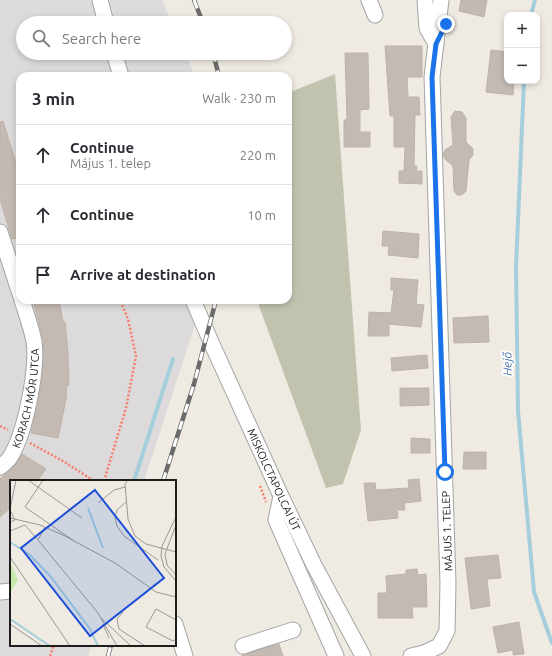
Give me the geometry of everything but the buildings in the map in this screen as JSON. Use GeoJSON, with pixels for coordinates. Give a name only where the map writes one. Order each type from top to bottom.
{"type":"FeatureCollection","features":[{"type":"Feature","properties":{"kind":"street"},"geometry":{"type":"LineString","coordinates":[[100,0],[104,16]]}},
{"type":"Feature","properties":{"kind":"street"},"geometry":{"type":"LineString","coordinates":[[369,0],[375,15]]}},
{"type":"Feature","properties":{"kind":"street"},"geometry":{"type":"LineString","coordinates":[[425,0],[427,28],[436,44]]}},
{"type":"Feature","properties":{"kind":"street","name":"MÁJUS 1. TELEP"},"geometry":{"type":"LineString","coordinates":[[441,0],[432,77],[448,575],[446,656]]}},
{"type":"Feature","properties":{"kind":"street"},"geometry":{"type":"LineString","coordinates":[[436,44],[446,24],[451,0]]}},
{"type":"Feature","properties":{"kind":"street"},"geometry":{"type":"LineString","coordinates":[[116,60],[120,72]]}},
{"type":"Feature","properties":{"kind":"street"},"geometry":{"type":"LineString","coordinates":[[0,232],[6,268],[16,287]]}},
{"type":"Feature","properties":{"kind":"street","name":"KORACH MÓR UTCA"},"geometry":{"type":"LineString","coordinates":[[0,468],[8,459],[20,437],[27,413],[34,366],[34,341],[23,304]]}},
{"type":"Feature","properties":{"kind":"street","name":"MISKOLCTAPOLCAI ÚT"},"geometry":{"type":"LineString","coordinates":[[195,304],[281,496],[314,565],[363,656]]}},
{"type":"Feature","properties":{"kind":"street"},"geometry":{"type":"LineString","coordinates":[[281,496],[276,520],[336,656]]}},
{"type":"Feature","properties":{"kind":"street"},"geometry":{"type":"LineString","coordinates":[[0,592],[10,591]]}},
{"type":"Feature","properties":{"kind":"street"},"geometry":{"type":"LineString","coordinates":[[176,627],[185,656]]}},
{"type":"Feature","properties":{"kind":"street"},"geometry":{"type":"LineString","coordinates":[[242,646],[293,630]]}},
{"type":"Feature","properties":{"kind":"street"},"geometry":{"type":"LineString","coordinates":[[411,656],[424,653],[439,646],[447,631]]}},
{"type":"Feature","properties":{"kind":"path"},"geometry":{"type":"LineString","coordinates":[[104,480],[126,408],[136,356],[128,319],[122,304]]}},
{"type":"Feature","properties":{"kind":"path"},"geometry":{"type":"LineString","coordinates":[[20,437],[63,461],[92,480]]}},
{"type":"Feature","properties":{"kind":"path"},"geometry":{"type":"LineString","coordinates":[[50,656],[54,646]]}},
{"type":"Feature","properties":{"kind":"shaded area"},"geometry":{"type":"Polygon","coordinates":[[[0,0],[162,0],[169,16],[16,16],[16,60],[188,60],[193,72],[16,72],[16,304],[202,304],[144,480],[10,480],[10,646],[92,646],[88,656],[0,656],[0,0]]]}},
{"type":"Feature","properties":{"kind":"shaded area"},"geometry":{"type":"Polygon","coordinates":[[[335,74],[361,430],[343,484],[326,488],[259,304],[292,304],[292,91],[335,74]]]}},
{"type":"Feature","properties":{"kind":"waterway","name":"Hejő"},"geometry":{"type":"LineString","coordinates":[[532,12],[535,0]]}},
{"type":"Feature","properties":{"kind":"waterway","name":"Hejő"},"geometry":{"type":"LineString","coordinates":[[524,84],[516,267],[518,411],[534,592],[552,643]]}},
{"type":"Feature","properties":{"kind":"waterway"},"geometry":{"type":"LineString","coordinates":[[134,480],[173,359]]}},
{"type":"Feature","properties":{"kind":"railway"},"geometry":{"type":"LineString","coordinates":[[194,0],[200,16]]}},
{"type":"Feature","properties":{"kind":"railway"},"geometry":{"type":"LineString","coordinates":[[215,60],[218,72]]}},
{"type":"Feature","properties":{"kind":"railway"},"geometry":{"type":"LineString","coordinates":[[163,480],[194,384],[215,304]]}},
{"type":"Feature","properties":{"kind":"railway"},"geometry":{"type":"LineString","coordinates":[[108,656],[111,646]]}},
{"type":"Feature","properties":{"kind":"route"},"geometry":{"type":"LineString","coordinates":[[445,472],[432,77],[436,44],[446,24]]}}]}
